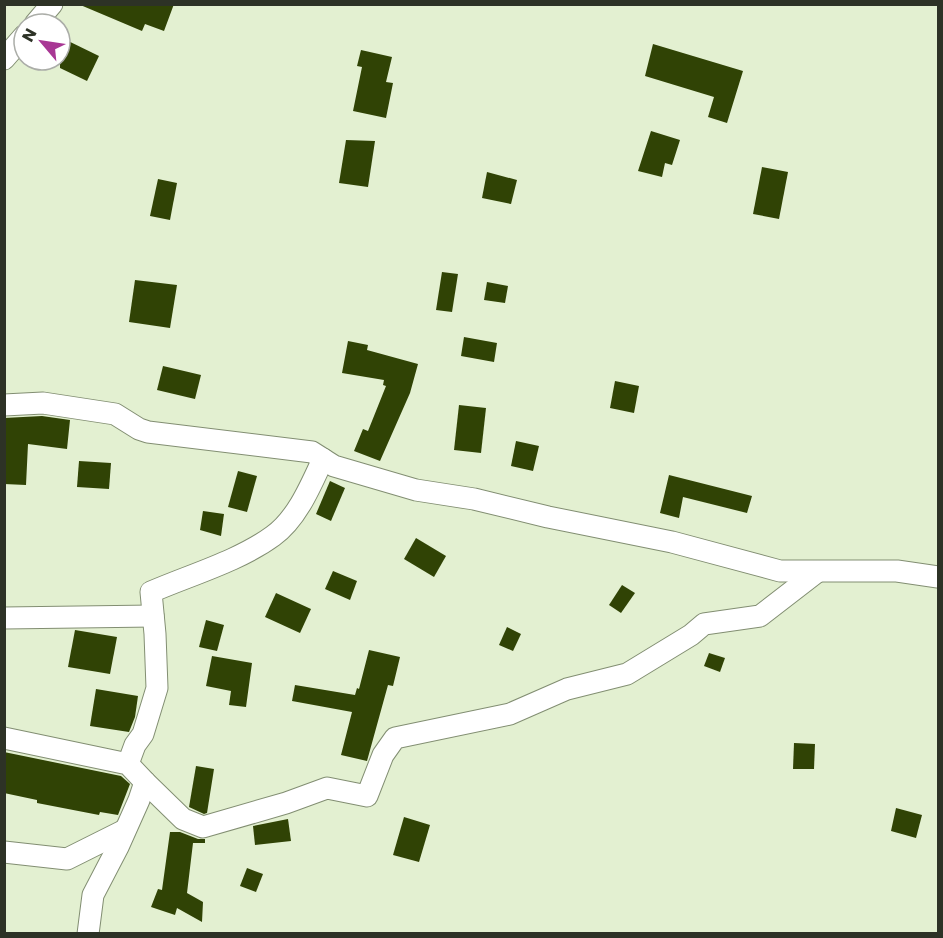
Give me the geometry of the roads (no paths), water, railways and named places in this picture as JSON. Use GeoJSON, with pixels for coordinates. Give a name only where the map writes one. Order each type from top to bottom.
{"type":"FeatureCollection","features":[{"type":"Feature","properties":{"kind":"street"},"geometry":{"type":"LineString","coordinates":[[4,405],[43,403],[115,414],[148,432],[295,449],[312,453],[334,466],[416,490],[474,499],[548,517],[672,542],[780,571],[897,571],[939,577]]}},
{"type":"Feature","properties":{"kind":"street"},"geometry":{"type":"LineString","coordinates":[[128,764],[142,734],[158,688],[151,592],[239,555],[274,535],[305,497],[323,459]]}},
{"type":"Feature","properties":{"kind":"street"},"geometry":{"type":"LineString","coordinates":[[4,738],[128,764],[183,819],[203,827],[286,803],[327,788],[367,796],[383,755],[395,738],[510,714],[567,689],[627,674],[691,635],[704,624],[760,616],[817,572]]}},
{"type":"Feature","properties":{"kind":"street"},"geometry":{"type":"LineString","coordinates":[[4,618],[153,616]]}},
{"type":"Feature","properties":{"kind":"street"},"geometry":{"type":"LineString","coordinates":[[88,933],[93,895],[125,830],[145,782]]}},
{"type":"Feature","properties":{"kind":"street"},"geometry":{"type":"LineString","coordinates":[[4,852],[67,859],[125,830]]}}]}
